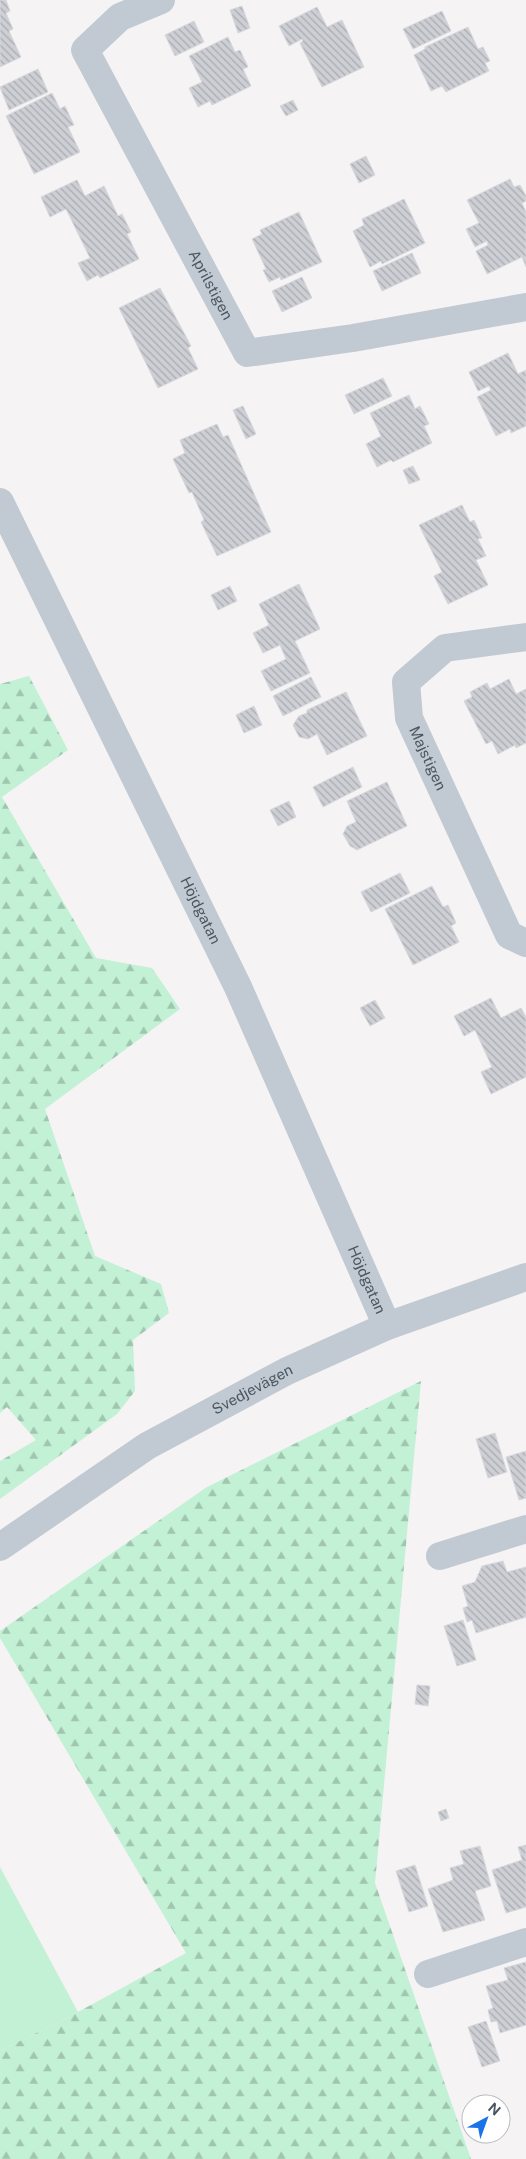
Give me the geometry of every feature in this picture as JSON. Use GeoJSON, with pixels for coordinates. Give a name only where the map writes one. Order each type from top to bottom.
{"type":"FeatureCollection","features":[{"type":"Feature","properties":{"kind":"street","name":"Aprilstigen"},"geometry":{"type":"LineString","coordinates":[[161,0],[120,17],[85,50],[247,353],[353,338],[526,307]]}},
{"type":"Feature","properties":{"kind":"street","name":"Höjdgatan"},"geometry":{"type":"LineString","coordinates":[[0,502],[238,987],[387,1326]]}},
{"type":"Feature","properties":{"kind":"street","name":"Majstigen"},"geometry":{"type":"LineString","coordinates":[[526,637],[445,648],[406,682],[408,718],[509,935],[526,943]]}},
{"type":"Feature","properties":{"kind":"street","name":"Svedjevägen"},"geometry":{"type":"LineString","coordinates":[[0,1546],[147,1446],[287,1371],[387,1326],[526,1277]]}},
{"type":"Feature","properties":{"kind":"street"},"geometry":{"type":"LineString","coordinates":[[440,1556],[526,1529]]}},
{"type":"Feature","properties":{"kind":"street"},"geometry":{"type":"LineString","coordinates":[[428,1974],[526,1942]]}},
{"type":"Feature","properties":{"kind":"green space"},"geometry":{"type":"Polygon","coordinates":[[[29,676],[68,750],[2,797],[96,958],[152,968],[180,1009],[45,1109],[95,1256],[161,1284],[169,1313],[133,1340],[135,1391],[117,1414],[0,1499],[0,1461],[36,1440],[7,1407],[0,1413],[0,684],[29,676]]]}},
{"type":"Feature","properties":{"kind":"green space"},"geometry":{"type":"Polygon","coordinates":[[[421,1381],[375,1883],[461,2130],[461,2144],[466,2144],[471,2159],[0,2159],[0,2051],[78,2012],[186,1953],[0,1638],[0,1631],[207,1487],[421,1381]]]}},
{"type":"Feature","properties":{"kind":"green space"},"geometry":{"type":"Polygon","coordinates":[[[0,1867],[78,2012],[0,2051],[0,1867]]]}},
{"type":"Feature","properties":{"kind":"building"},"geometry":{"type":"Polygon","coordinates":[[[0,0],[6,0],[10,11],[6,13],[13,29],[9,31],[21,57],[0,67],[0,0]]]}},
{"type":"Feature","properties":{"kind":"building"},"geometry":{"type":"Polygon","coordinates":[[[242,6],[250,28],[238,33],[230,10],[242,6]]]}},
{"type":"Feature","properties":{"kind":"building"},"geometry":{"type":"Polygon","coordinates":[[[317,7],[327,27],[342,20],[364,67],[322,87],[300,43],[303,41],[302,39],[289,46],[279,26],[317,7]]]}},
{"type":"Feature","properties":{"kind":"building"},"geometry":{"type":"Polygon","coordinates":[[[442,11],[451,31],[413,49],[403,29],[442,11]]]}},
{"type":"Feature","properties":{"kind":"building"},"geometry":{"type":"Polygon","coordinates":[[[194,21],[204,42],[175,56],[165,35],[194,21]]]}},
{"type":"Feature","properties":{"kind":"building"},"geometry":{"type":"Polygon","coordinates":[[[468,27],[478,49],[483,47],[490,61],[485,63],[489,71],[446,92],[442,86],[431,91],[414,55],[425,49],[425,47],[468,27]]]}},
{"type":"Feature","properties":{"kind":"building"},"geometry":{"type":"Polygon","coordinates":[[[228,37],[235,52],[240,50],[248,67],[243,69],[251,86],[212,105],[210,101],[198,107],[189,88],[202,82],[189,56],[228,37]]]}},
{"type":"Feature","properties":{"kind":"building"},"geometry":{"type":"Polygon","coordinates":[[[38,69],[48,92],[9,110],[0,87],[38,69]]]}},
{"type":"Feature","properties":{"kind":"building"},"geometry":{"type":"Polygon","coordinates":[[[52,93],[60,109],[65,106],[74,125],[68,127],[80,152],[34,174],[6,116],[52,93]]]}},
{"type":"Feature","properties":{"kind":"building"},"geometry":{"type":"Polygon","coordinates":[[[293,100],[298,110],[286,116],[280,106],[293,100]]]}},
{"type":"Feature","properties":{"kind":"building"},"geometry":{"type":"Polygon","coordinates":[[[366,156],[375,175],[359,183],[350,164],[366,156]]]}},
{"type":"Feature","properties":{"kind":"building"},"geometry":{"type":"Polygon","coordinates":[[[510,179],[514,187],[520,185],[526,196],[526,201],[522,203],[526,212],[526,267],[522,257],[487,274],[476,251],[488,245],[487,241],[475,247],[466,229],[479,223],[467,200],[510,179]]]}},
{"type":"Feature","properties":{"kind":"building"},"geometry":{"type":"Polygon","coordinates":[[[77,180],[85,196],[104,186],[118,216],[122,214],[131,232],[127,234],[139,259],[100,278],[98,275],[87,281],[78,263],[90,258],[66,209],[50,217],[41,197],[77,180]]]}},
{"type":"Feature","properties":{"kind":"building"},"geometry":{"type":"Polygon","coordinates":[[[404,199],[425,243],[382,264],[381,261],[370,267],[353,231],[364,225],[362,219],[404,199]]]}},
{"type":"Feature","properties":{"kind":"building"},"geometry":{"type":"Polygon","coordinates":[[[299,212],[322,262],[281,280],[280,277],[269,282],[263,270],[266,269],[252,239],[262,234],[260,230],[299,212]]]}},
{"type":"Feature","properties":{"kind":"building"},"geometry":{"type":"Polygon","coordinates":[[[412,253],[421,273],[382,291],[373,271],[412,253]]]}},
{"type":"Feature","properties":{"kind":"building"},"geometry":{"type":"Polygon","coordinates":[[[302,277],[312,298],[282,312],[272,291],[302,277]]]}},
{"type":"Feature","properties":{"kind":"building"},"geometry":{"type":"Polygon","coordinates":[[[160,288],[191,346],[188,348],[198,369],[158,388],[119,308],[160,288]]]}},
{"type":"Feature","properties":{"kind":"building"},"geometry":{"type":"Polygon","coordinates":[[[508,353],[518,374],[526,370],[526,426],[511,433],[510,429],[496,436],[477,397],[491,390],[489,386],[478,391],[469,372],[508,353]]]}},
{"type":"Feature","properties":{"kind":"building"},"geometry":{"type":"Polygon","coordinates":[[[383,378],[392,396],[354,414],[345,395],[383,378]]]}},
{"type":"Feature","properties":{"kind":"building"},"geometry":{"type":"Polygon","coordinates":[[[409,395],[415,409],[420,406],[429,424],[424,426],[432,443],[393,462],[391,460],[377,467],[366,444],[381,436],[370,413],[409,395]]]}},
{"type":"Feature","properties":{"kind":"building"},"geometry":{"type":"Polygon","coordinates":[[[243,406],[256,434],[246,439],[233,410],[243,406]]]}},
{"type":"Feature","properties":{"kind":"building"},"geometry":{"type":"Polygon","coordinates":[[[217,424],[223,437],[228,435],[271,532],[217,556],[201,522],[204,520],[192,492],[189,493],[173,459],[185,453],[180,440],[217,424]]]}},
{"type":"Feature","properties":{"kind":"building"},"geometry":{"type":"Polygon","coordinates":[[[413,466],[420,480],[409,484],[403,470],[413,466]]]}},
{"type":"Feature","properties":{"kind":"building"},"geometry":{"type":"Polygon","coordinates":[[[462,505],[470,522],[474,520],[482,538],[478,539],[486,556],[476,560],[488,585],[448,604],[434,576],[442,572],[419,525],[462,505]]]}},
{"type":"Feature","properties":{"kind":"building"},"geometry":{"type":"Polygon","coordinates":[[[299,584],[320,629],[295,641],[310,673],[271,691],[261,671],[286,659],[280,645],[263,653],[253,633],[269,625],[259,604],[299,584]]]}},
{"type":"Feature","properties":{"kind":"building"},"geometry":{"type":"Polygon","coordinates":[[[230,586],[237,601],[218,610],[211,595],[230,586]]]}},
{"type":"Feature","properties":{"kind":"building"},"geometry":{"type":"Polygon","coordinates":[[[311,677],[321,697],[283,716],[273,696],[311,677]]]}},
{"type":"Feature","properties":{"kind":"building"},"geometry":{"type":"Polygon","coordinates":[[[509,679],[516,694],[526,689],[526,743],[516,748],[515,745],[498,754],[492,741],[486,744],[464,701],[472,697],[470,692],[487,683],[490,689],[509,679]]]}},
{"type":"Feature","properties":{"kind":"building"},"geometry":{"type":"Polygon","coordinates":[[[346,692],[367,736],[327,755],[317,734],[308,739],[299,737],[293,725],[299,716],[307,713],[307,710],[346,692]]]}},
{"type":"Feature","properties":{"kind":"building"},"geometry":{"type":"Polygon","coordinates":[[[254,706],[262,725],[244,733],[236,715],[254,706]]]}},
{"type":"Feature","properties":{"kind":"building"},"geometry":{"type":"Polygon","coordinates":[[[353,767],[362,787],[323,807],[313,787],[353,767]]]}},
{"type":"Feature","properties":{"kind":"building"},"geometry":{"type":"Polygon","coordinates":[[[387,782],[407,826],[357,850],[350,846],[343,834],[347,826],[356,822],[347,801],[387,782]]]}},
{"type":"Feature","properties":{"kind":"building"},"geometry":{"type":"Polygon","coordinates":[[[289,801],[296,817],[278,826],[270,810],[289,801]]]}},
{"type":"Feature","properties":{"kind":"building"},"geometry":{"type":"Polygon","coordinates":[[[400,873],[410,893],[371,912],[361,892],[400,873]]]}},
{"type":"Feature","properties":{"kind":"building"},"geometry":{"type":"Polygon","coordinates":[[[432,886],[443,907],[448,905],[456,923],[451,926],[459,942],[413,965],[385,909],[432,886]]]}},
{"type":"Feature","properties":{"kind":"building"},"geometry":{"type":"Polygon","coordinates":[[[491,998],[501,1018],[521,1008],[526,1017],[526,1077],[491,1094],[481,1072],[492,1067],[475,1030],[464,1036],[454,1016],[491,998]]]}},
{"type":"Feature","properties":{"kind":"building"},"geometry":{"type":"Polygon","coordinates":[[[375,1000],[385,1018],[370,1026],[360,1008],[375,1000]]]}},
{"type":"Feature","properties":{"kind":"building"},"geometry":{"type":"Polygon","coordinates":[[[495,1433],[507,1472],[488,1478],[476,1439],[495,1433]]]}},
{"type":"Feature","properties":{"kind":"building"},"geometry":{"type":"Polygon","coordinates":[[[526,1451],[526,1498],[519,1500],[506,1457],[526,1451]]]}},
{"type":"Feature","properties":{"kind":"building"},"geometry":{"type":"Polygon","coordinates":[[[503,1561],[507,1572],[526,1567],[526,1617],[476,1633],[472,1620],[467,1622],[463,1608],[468,1606],[462,1586],[475,1582],[482,1566],[503,1561]]]}},
{"type":"Feature","properties":{"kind":"building"},"geometry":{"type":"Polygon","coordinates":[[[463,1620],[476,1660],[457,1666],[444,1626],[463,1620]]]}},
{"type":"Feature","properties":{"kind":"building"},"geometry":{"type":"Polygon","coordinates":[[[417,1685],[430,1686],[428,1706],[415,1704],[417,1685]]]}},
{"type":"Feature","properties":{"kind":"building"},"geometry":{"type":"Polygon","coordinates":[[[446,1809],[449,1818],[441,1821],[438,1812],[446,1809]]]}},
{"type":"Feature","properties":{"kind":"building"},"geometry":{"type":"Polygon","coordinates":[[[526,1845],[526,1907],[506,1913],[492,1870],[522,1860],[518,1847],[526,1845]]]}},
{"type":"Feature","properties":{"kind":"building"},"geometry":{"type":"Polygon","coordinates":[[[480,1846],[491,1886],[475,1891],[485,1920],[443,1932],[428,1889],[453,1880],[450,1868],[464,1864],[460,1851],[480,1846]]]}},
{"type":"Feature","properties":{"kind":"building"},"geometry":{"type":"Polygon","coordinates":[[[415,1865],[428,1906],[409,1912],[396,1871],[415,1865]]]}},
{"type":"Feature","properties":{"kind":"building"},"geometry":{"type":"Polygon","coordinates":[[[526,1962],[526,2025],[500,2033],[497,2021],[491,2022],[488,2010],[493,2008],[486,1986],[508,1980],[504,1968],[526,1962]]]}},
{"type":"Feature","properties":{"kind":"building"},"geometry":{"type":"Polygon","coordinates":[[[486,2021],[500,2061],[482,2067],[468,2027],[486,2021]]]}}]}
